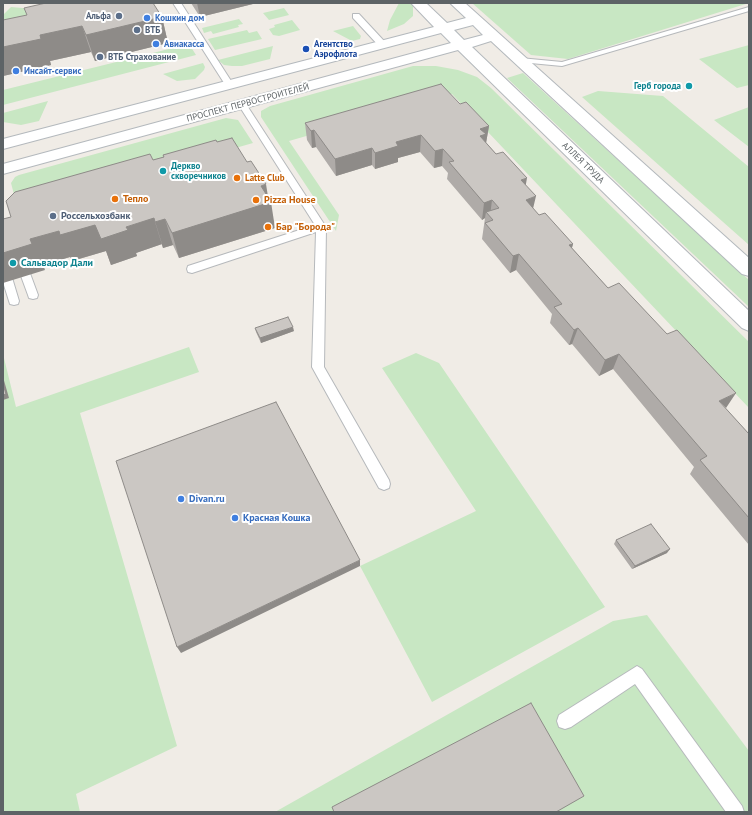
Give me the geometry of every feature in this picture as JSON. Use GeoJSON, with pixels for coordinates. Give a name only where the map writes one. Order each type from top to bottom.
{"type":"FeatureCollection","features":[{"type":"Feature","properties":{"kind":"main road","name":"АЛЛЕЯ ТРУДА"},"geometry":{"type":"LineString","coordinates":[[418,3],[749,323]]}},
{"type":"Feature","properties":{"kind":"main road"},"geometry":{"type":"LineString","coordinates":[[457,3],[749,269]]}},
{"type":"Feature","properties":{"kind":"main road"},"geometry":{"type":"LineString","coordinates":[[3,144],[476,20]]}},
{"type":"Feature","properties":{"kind":"main road","name":"ПРОСПЕКТ ПЕРВОСТРОИТЕЛЕЙ"},"geometry":{"type":"LineString","coordinates":[[3,169],[494,36]]}},
{"type":"Feature","properties":{"kind":"main road"},"geometry":{"type":"LineString","coordinates":[[230,84],[242,104]]}},
{"type":"Feature","properties":{"kind":"lane"},"geometry":{"type":"LineString","coordinates":[[177,3],[230,84]]}},
{"type":"Feature","properties":{"kind":"lane"},"geometry":{"type":"LineString","coordinates":[[520,60],[562,64],[749,9]]}},
{"type":"Feature","properties":{"kind":"lane"},"geometry":{"type":"LineString","coordinates":[[356,16],[382,44]]}},
{"type":"Feature","properties":{"kind":"lane"},"geometry":{"type":"LineString","coordinates":[[242,104],[321,227],[318,367],[384,484]]}},
{"type":"Feature","properties":{"kind":"lane"},"geometry":{"type":"LineString","coordinates":[[192,269],[321,227]]}},
{"type":"Feature","properties":{"kind":"lane"},"geometry":{"type":"LineString","coordinates":[[26,276],[32,295]]}},
{"type":"Feature","properties":{"kind":"lane"},"geometry":{"type":"LineString","coordinates":[[8,281],[14,301]]}},
{"type":"Feature","properties":{"kind":"lane"},"geometry":{"type":"LineString","coordinates":[[565,721],[638,674],[736,812]]}},
{"type":"Feature","properties":{"kind":"green space"},"geometry":{"type":"Polygon","coordinates":[[[399,3],[413,3],[413,16],[404,24],[387,31],[390,20],[399,3]]]}},
{"type":"Feature","properties":{"kind":"green space"},"geometry":{"type":"Polygon","coordinates":[[[472,3],[749,3],[568,59],[531,55],[472,3]]]}},
{"type":"Feature","properties":{"kind":"green space"},"geometry":{"type":"Polygon","coordinates":[[[11,7],[45,10],[3,31],[3,15],[11,7]]]}},
{"type":"Feature","properties":{"kind":"green space"},"geometry":{"type":"Polygon","coordinates":[[[284,8],[289,15],[269,20],[263,13],[284,8]]]}},
{"type":"Feature","properties":{"kind":"green space"},"geometry":{"type":"Polygon","coordinates":[[[239,19],[243,24],[238,25],[239,27],[213,34],[211,31],[204,33],[202,28],[239,19]]]}},
{"type":"Feature","properties":{"kind":"green space"},"geometry":{"type":"Polygon","coordinates":[[[292,20],[300,30],[279,36],[273,35],[269,29],[275,27],[274,25],[292,20]]]}},
{"type":"Feature","properties":{"kind":"green space"},"geometry":{"type":"Polygon","coordinates":[[[353,26],[361,36],[360,39],[352,41],[333,31],[353,26]]]}},
{"type":"Feature","properties":{"kind":"green space"},"geometry":{"type":"Polygon","coordinates":[[[247,30],[249,33],[257,31],[262,39],[215,50],[208,39],[247,30]]]}},
{"type":"Feature","properties":{"kind":"green space"},"geometry":{"type":"Polygon","coordinates":[[[189,44],[196,55],[3,105],[3,90],[189,44]]]}},
{"type":"Feature","properties":{"kind":"green space"},"geometry":{"type":"Polygon","coordinates":[[[749,45],[749,85],[737,88],[699,59],[749,45]]]}},
{"type":"Feature","properties":{"kind":"green space"},"geometry":{"type":"Polygon","coordinates":[[[273,46],[270,59],[242,66],[224,65],[218,60],[273,46]]]}},
{"type":"Feature","properties":{"kind":"green space"},"geometry":{"type":"Polygon","coordinates":[[[203,63],[205,67],[204,70],[195,79],[177,81],[163,74],[203,63]]]}},
{"type":"Feature","properties":{"kind":"green space"},"geometry":{"type":"Polygon","coordinates":[[[413,66],[436,66],[458,70],[477,77],[491,88],[749,342],[749,408],[452,94],[289,141],[339,215],[336,231],[261,117],[261,111],[270,106],[413,66]]]}},
{"type":"Feature","properties":{"kind":"green space"},"geometry":{"type":"Polygon","coordinates":[[[523,73],[749,280],[749,307],[507,78],[523,73]]]}},
{"type":"Feature","properties":{"kind":"green space"},"geometry":{"type":"Polygon","coordinates":[[[598,91],[663,96],[749,167],[749,245],[582,97],[598,91]]]}},
{"type":"Feature","properties":{"kind":"green space"},"geometry":{"type":"Polygon","coordinates":[[[48,101],[39,121],[21,125],[3,122],[3,113],[48,101]]]}},
{"type":"Feature","properties":{"kind":"green space"},"geometry":{"type":"Polygon","coordinates":[[[749,107],[749,147],[714,120],[749,107]]]}},
{"type":"Feature","properties":{"kind":"green space"},"geometry":{"type":"Polygon","coordinates":[[[226,118],[238,120],[253,143],[18,210],[11,183],[15,177],[19,175],[226,118]]]}},
{"type":"Feature","properties":{"kind":"green space"},"geometry":{"type":"Polygon","coordinates":[[[189,347],[199,372],[80,413],[177,746],[76,794],[80,812],[3,812],[3,354],[16,407],[189,347]]]}},
{"type":"Feature","properties":{"kind":"green space"},"geometry":{"type":"Polygon","coordinates":[[[416,353],[439,363],[605,607],[432,702],[360,566],[476,511],[382,368],[416,353]]]}},
{"type":"Feature","properties":{"kind":"green space"},"geometry":{"type":"Polygon","coordinates":[[[647,615],[749,751],[749,812],[275,812],[613,621],[647,615]]]}},
{"type":"Feature","properties":{"kind":"building"},"geometry":{"type":"Polygon","coordinates":[[[46,3],[153,3],[162,17],[86,35],[82,26],[40,35],[41,39],[3,47],[3,20],[27,15],[24,8],[46,3]]]}},
{"type":"Feature","properties":{"kind":"building"},"geometry":{"type":"Polygon","coordinates":[[[441,84],[460,104],[466,102],[489,126],[480,129],[486,134],[480,136],[496,154],[503,152],[527,178],[521,180],[536,196],[526,200],[539,215],[545,213],[573,244],[569,245],[608,288],[619,283],[667,334],[677,330],[736,393],[719,401],[749,434],[749,518],[700,460],[707,456],[619,354],[605,360],[578,328],[574,330],[554,307],[562,304],[519,254],[513,256],[485,223],[493,220],[486,212],[499,208],[492,200],[484,203],[449,162],[454,161],[443,149],[435,151],[421,135],[396,142],[398,146],[375,153],[372,148],[335,159],[314,130],[311,131],[305,123],[441,84]]]}},
{"type":"Feature","properties":{"kind":"building"},"geometry":{"type":"Polygon","coordinates":[[[232,138],[247,162],[251,161],[266,184],[261,186],[271,202],[172,233],[165,219],[155,222],[154,218],[126,227],[128,230],[101,239],[95,225],[60,235],[59,231],[30,239],[32,244],[3,253],[3,219],[11,217],[6,201],[15,192],[150,154],[153,160],[164,157],[163,155],[216,140],[217,142],[232,138]]]}},
{"type":"Feature","properties":{"kind":"building"},"geometry":{"type":"Polygon","coordinates":[[[288,317],[293,327],[260,338],[255,328],[288,317]]]}},
{"type":"Feature","properties":{"kind":"building"},"geometry":{"type":"Polygon","coordinates":[[[3,384],[6,394],[3,395],[3,384]]]}},
{"type":"Feature","properties":{"kind":"building","name":"Красная Кошка"},"geometry":{"type":"Polygon","coordinates":[[[276,402],[360,560],[177,647],[116,461],[276,402]]]}},
{"type":"Feature","properties":{"kind":"building"},"geometry":{"type":"Polygon","coordinates":[[[651,524],[670,549],[635,566],[616,540],[651,524]]]}},
{"type":"Feature","properties":{"kind":"building"},"geometry":{"type":"Polygon","coordinates":[[[531,703],[584,796],[556,812],[334,812],[332,807],[531,703]]]}},
{"type":"Feature","properties":{"kind":"place","name":"Альфа"},"geometry":{"type":"Point","coordinates":[119,16]}},
{"type":"Feature","properties":{"kind":"place","name":"Кошкин дом"},"geometry":{"type":"Point","coordinates":[147,18]}},
{"type":"Feature","properties":{"kind":"place","name":"ВТБ"},"geometry":{"type":"Point","coordinates":[137,30]}},
{"type":"Feature","properties":{"kind":"place","name":"Авиакасса"},"geometry":{"type":"Point","coordinates":[156,44]}},
{"type":"Feature","properties":{"kind":"place","name":"Агентство Аэрофлота"},"geometry":{"type":"Point","coordinates":[306,49]}},
{"type":"Feature","properties":{"kind":"place","name":"ВТБ Страхование"},"geometry":{"type":"Point","coordinates":[100,57]}},
{"type":"Feature","properties":{"kind":"place","name":"Инсайт-сервис"},"geometry":{"type":"Point","coordinates":[16,71]}},
{"type":"Feature","properties":{"kind":"place","name":"Герб города"},"geometry":{"type":"Point","coordinates":[689,86]}},
{"type":"Feature","properties":{"kind":"place","name":"Деркво скворечников"},"geometry":{"type":"Point","coordinates":[163,171]}},
{"type":"Feature","properties":{"kind":"place","name":"Latte Club"},"geometry":{"type":"Point","coordinates":[237,178]}},
{"type":"Feature","properties":{"kind":"place","name":"Тепло"},"geometry":{"type":"Point","coordinates":[115,199]}},
{"type":"Feature","properties":{"kind":"place","name":"Pizza House"},"geometry":{"type":"Point","coordinates":[256,200]}},
{"type":"Feature","properties":{"kind":"place","name":"Россельхозбанк"},"geometry":{"type":"Point","coordinates":[53,216]}},
{"type":"Feature","properties":{"kind":"place","name":"Бар \"Борода\""},"geometry":{"type":"Point","coordinates":[268,227]}},
{"type":"Feature","properties":{"kind":"place","name":"Сальвадор Дали"},"geometry":{"type":"Point","coordinates":[13,263]}},
{"type":"Feature","properties":{"kind":"place","name":"Divan.ru"},"geometry":{"type":"Point","coordinates":[181,499]}},
{"type":"Feature","properties":{"kind":"place","name":"Красная Кошка"},"geometry":{"type":"Point","coordinates":[235,518]}}]}
